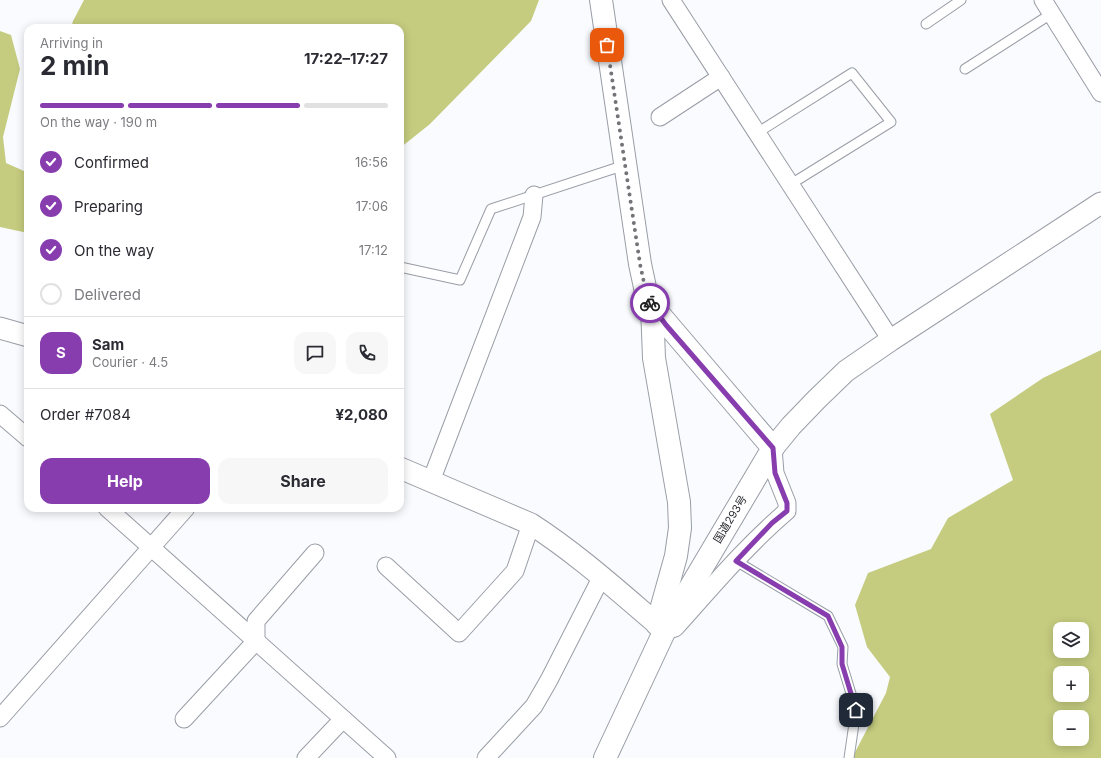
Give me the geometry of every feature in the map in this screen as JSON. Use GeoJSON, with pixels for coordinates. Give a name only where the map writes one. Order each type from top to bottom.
{"type":"FeatureCollection","features":[{"type":"Feature","properties":{"kind":"highway","name":"国道293号"},"geometry":{"type":"LineString","coordinates":[[601,0],[640,264],[646,292],[652,306],[773,448],[659,634],[605,758]]}},
{"type":"Feature","properties":{"kind":"highway","name":"国道293号"},"geometry":{"type":"LineString","coordinates":[[652,306],[654,358],[679,502],[680,528],[676,556],[659,634]]}},
{"type":"Feature","properties":{"kind":"street"},"geometry":{"type":"LineString","coordinates":[[671,0],[891,340]]}},
{"type":"Feature","properties":{"kind":"street"},"geometry":{"type":"LineString","coordinates":[[1047,7],[1101,93]]}},
{"type":"Feature","properties":{"kind":"street"},"geometry":{"type":"LineString","coordinates":[[660,117],[721,77]]}},
{"type":"Feature","properties":{"kind":"street"},"geometry":{"type":"LineString","coordinates":[[432,481],[532,217],[534,195]]}},
{"type":"Feature","properties":{"kind":"street"},"geometry":{"type":"LineString","coordinates":[[404,470],[532,524],[602,576],[659,634],[675,628],[772,523],[787,511],[787,503],[775,473],[773,448],[791,426],[817,399],[840,377],[891,340],[1101,204]]}},
{"type":"Feature","properties":{"kind":"street"},"geometry":{"type":"LineString","coordinates":[[0,328],[24,335]]}},
{"type":"Feature","properties":{"kind":"street"},"geometry":{"type":"LineString","coordinates":[[0,414],[24,435]]}},
{"type":"Feature","properties":{"kind":"street"},"geometry":{"type":"LineString","coordinates":[[112,512],[387,758]]}},
{"type":"Feature","properties":{"kind":"street"},"geometry":{"type":"LineString","coordinates":[[0,718],[182,512]]}},
{"type":"Feature","properties":{"kind":"street"},"geometry":{"type":"LineString","coordinates":[[386,566],[459,633],[515,571],[532,524]]}},
{"type":"Feature","properties":{"kind":"street"},"geometry":{"type":"LineString","coordinates":[[184,719],[256,641],[256,621],[315,553]]}},
{"type":"Feature","properties":{"kind":"street"},"geometry":{"type":"LineString","coordinates":[[486,758],[534,706],[550,680],[602,576]]}},
{"type":"Feature","properties":{"kind":"street"},"geometry":{"type":"LineString","coordinates":[[306,758],[343,719]]}},
{"type":"Feature","properties":{"kind":"lane"},"geometry":{"type":"LineString","coordinates":[[926,24],[962,0]]}},
{"type":"Feature","properties":{"kind":"lane"},"geometry":{"type":"LineString","coordinates":[[965,69],[1047,7]]}},
{"type":"Feature","properties":{"kind":"lane"},"geometry":{"type":"LineString","coordinates":[[757,133],[852,73],[891,122],[791,184]]}},
{"type":"Feature","properties":{"kind":"lane"},"geometry":{"type":"LineString","coordinates":[[404,268],[460,280],[491,209],[625,165]]}},
{"type":"Feature","properties":{"kind":"lane"},"geometry":{"type":"LineString","coordinates":[[736,561],[828,616],[842,647],[842,664],[856,710],[849,758]]}},
{"type":"Feature","properties":{"kind":"green space"},"geometry":{"type":"Polygon","coordinates":[[[84,0],[539,0],[531,21],[430,124],[404,145],[404,24],[72,24],[84,0]]]}},
{"type":"Feature","properties":{"kind":"green space"},"geometry":{"type":"Polygon","coordinates":[[[0,31],[11,35],[20,69],[3,137],[6,163],[24,171],[24,232],[0,227],[0,31]]]}},
{"type":"Feature","properties":{"kind":"green space"},"geometry":{"type":"Polygon","coordinates":[[[1101,350],[1101,758],[852,758],[886,693],[890,677],[867,647],[855,605],[868,573],[931,549],[948,518],[1013,480],[990,414],[1043,378],[1101,350]]]}},
{"type":"Feature","properties":{"kind":"way so far"},"geometry":{"type":"LineString","coordinates":[[607,45],[640,264],[650,303]]}},
{"type":"Feature","properties":{"kind":"route"},"geometry":{"type":"LineString","coordinates":[[650,303],[666,325],[773,448],[775,473],[787,503],[787,511],[772,523],[736,561],[828,616],[842,647],[842,664],[856,710]]}}]}
